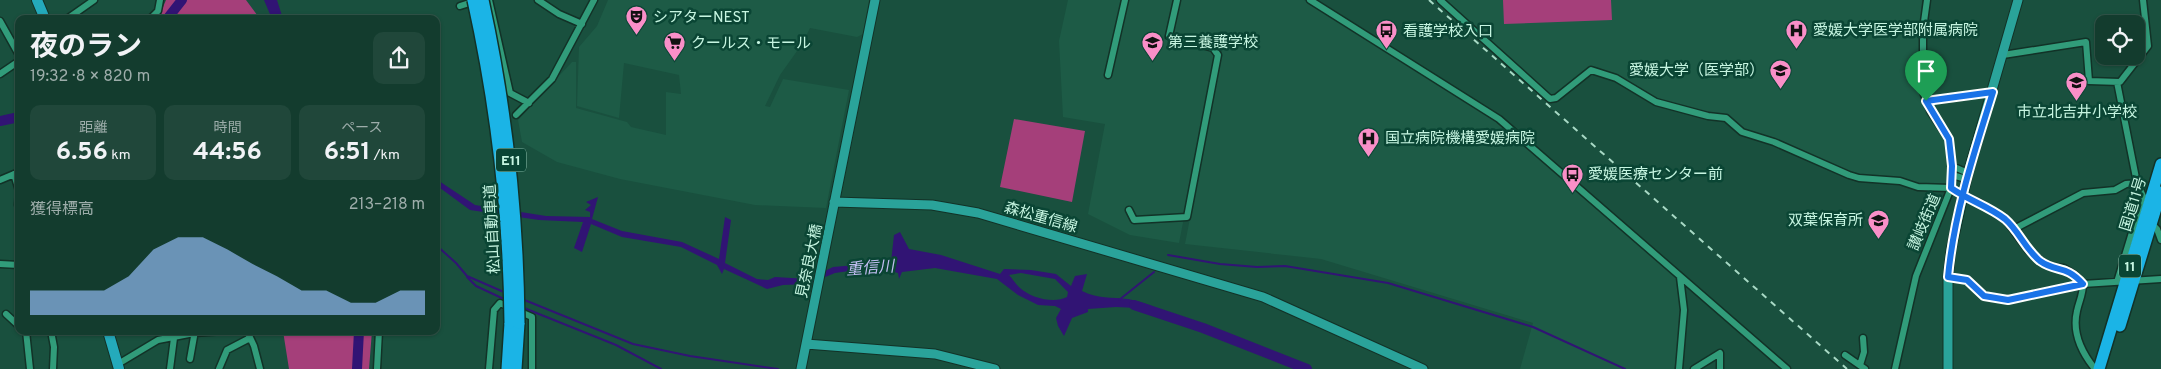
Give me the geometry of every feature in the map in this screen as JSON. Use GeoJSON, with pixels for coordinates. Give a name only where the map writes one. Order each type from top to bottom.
{"type":"FeatureCollection","features":[{"type":"Feature","properties":{"kind":"highway","name":"松山自動車道"},"geometry":{"type":"LineString","coordinates":[[481,0],[496,58],[510,147],[518,248],[514,323],[507,369]]}},
{"type":"Feature","properties":{"kind":"highway","name":"松山自動車道"},"geometry":{"type":"LineString","coordinates":[[465,2],[486,60],[500,148],[509,248],[516,369]]}},
{"type":"Feature","properties":{"kind":"highway","name":"国道11号"},"geometry":{"type":"LineString","coordinates":[[2099,369],[2161,164]]}},
{"type":"Feature","properties":{"kind":"highway","name":"国道11号"},"geometry":{"type":"LineString","coordinates":[[2107,369],[2125,282],[2151,224],[2161,192]]}},
{"type":"Feature","properties":{"kind":"main road"},"geometry":{"type":"LineString","coordinates":[[37,0],[43,15]]}},
{"type":"Feature","properties":{"kind":"main road"},"geometry":{"type":"LineString","coordinates":[[834,202],[875,0]]}},
{"type":"Feature","properties":{"kind":"main road"},"geometry":{"type":"LineString","coordinates":[[1948,369],[1948,277],[1951,250],[1967,176],[1993,92],[2018,0]]}},
{"type":"Feature","properties":{"kind":"main road","name":"見奈良大橋"},"geometry":{"type":"LineString","coordinates":[[801,368],[834,202]]}},
{"type":"Feature","properties":{"kind":"main road","name":"森松重信線"},"geometry":{"type":"LineString","coordinates":[[834,202],[932,206],[978,213],[1263,297],[1423,369]]}},
{"type":"Feature","properties":{"kind":"main road"},"geometry":{"type":"LineString","coordinates":[[109,335],[118,368]]}},
{"type":"Feature","properties":{"kind":"main road"},"geometry":{"type":"LineString","coordinates":[[806,344],[935,354],[995,369]]}},
{"type":"Feature","properties":{"kind":"street"},"geometry":{"type":"LineString","coordinates":[[73,15],[94,0]]}},
{"type":"Feature","properties":{"kind":"street"},"geometry":{"type":"LineString","coordinates":[[154,15],[158,11],[160,0]]}},
{"type":"Feature","properties":{"kind":"street"},"geometry":{"type":"LineString","coordinates":[[465,2],[481,0]]}},
{"type":"Feature","properties":{"kind":"street"},"geometry":{"type":"LineString","coordinates":[[489,0],[510,93],[529,103]]}},
{"type":"Feature","properties":{"kind":"street"},"geometry":{"type":"LineString","coordinates":[[538,0],[559,14],[582,24]]}},
{"type":"Feature","properties":{"kind":"street"},"geometry":{"type":"LineString","coordinates":[[516,115],[552,79],[594,0]]}},
{"type":"Feature","properties":{"kind":"street"},"geometry":{"type":"LineString","coordinates":[[1108,75],[1126,0]]}},
{"type":"Feature","properties":{"kind":"street"},"geometry":{"type":"LineString","coordinates":[[1129,210],[1134,220],[1187,217],[1218,55],[1213,48],[1169,36],[1177,0]]}},
{"type":"Feature","properties":{"kind":"street"},"geometry":{"type":"LineString","coordinates":[[1310,0],[1499,119],[1787,369]]}},
{"type":"Feature","properties":{"kind":"street"},"geometry":{"type":"LineString","coordinates":[[1440,0],[1550,99],[1556,98],[1591,70],[1595,70],[1616,78],[1656,102],[1708,116],[1726,118],[1742,132],[1774,142],[1825,166],[1854,176],[1900,180],[1918,187],[1951,188],[1963,196],[1980,203],[2006,220],[2028,250],[2042,262],[2064,268],[2075,275],[2083,284],[2083,294],[2077,310],[2076,322],[2082,353],[2095,369]]}},
{"type":"Feature","properties":{"kind":"street","name":"讃岐街道"},"geometry":{"type":"LineString","coordinates":[[1896,369],[1916,276],[1951,188],[1952,166],[1949,139],[1926,101],[1922,84],[1923,28],[1927,0]]}},
{"type":"Feature","properties":{"kind":"street"},"geometry":{"type":"LineString","coordinates":[[2003,55],[2086,42],[2089,81],[2120,82],[2148,46],[2143,0]]}},
{"type":"Feature","properties":{"kind":"street"},"geometry":{"type":"LineString","coordinates":[[0,21],[15,48]]}},
{"type":"Feature","properties":{"kind":"street"},"geometry":{"type":"LineString","coordinates":[[0,74],[15,64]]}},
{"type":"Feature","properties":{"kind":"street"},"geometry":{"type":"LineString","coordinates":[[2117,82],[2137,183],[2143,196],[2125,282]]}},
{"type":"Feature","properties":{"kind":"street"},"geometry":{"type":"LineString","coordinates":[[1926,101],[1993,92]]}},
{"type":"Feature","properties":{"kind":"street"},"geometry":{"type":"LineString","coordinates":[[1952,166],[1967,176]]}},
{"type":"Feature","properties":{"kind":"street"},"geometry":{"type":"LineString","coordinates":[[0,180],[15,173]]}},
{"type":"Feature","properties":{"kind":"street"},"geometry":{"type":"LineString","coordinates":[[1952,175],[1967,176]]}},
{"type":"Feature","properties":{"kind":"street"},"geometry":{"type":"LineString","coordinates":[[2014,229],[2082,193],[2115,190],[2126,184],[2137,183]]}},
{"type":"Feature","properties":{"kind":"street"},"geometry":{"type":"LineString","coordinates":[[2151,224],[2157,229],[2161,240]]}},
{"type":"Feature","properties":{"kind":"street"},"geometry":{"type":"LineString","coordinates":[[0,264],[15,265]]}},
{"type":"Feature","properties":{"kind":"street"},"geometry":{"type":"LineString","coordinates":[[1679,369],[1684,310],[1680,277]]}},
{"type":"Feature","properties":{"kind":"street"},"geometry":{"type":"LineString","coordinates":[[1948,277],[1967,280],[1984,296],[2008,300],[2083,284],[2161,279]]}},
{"type":"Feature","properties":{"kind":"street"},"geometry":{"type":"LineString","coordinates":[[489,369],[494,310],[495,306],[500,303],[532,317],[532,369]]}},
{"type":"Feature","properties":{"kind":"street"},"geometry":{"type":"LineString","coordinates":[[6,314],[15,322]]}},
{"type":"Feature","properties":{"kind":"street"},"geometry":{"type":"LineString","coordinates":[[26,335],[30,369]]}},
{"type":"Feature","properties":{"kind":"street"},"geometry":{"type":"LineString","coordinates":[[52,335],[54,347],[53,369]]}},
{"type":"Feature","properties":{"kind":"street"},"geometry":{"type":"LineString","coordinates":[[158,335],[158,340]]}},
{"type":"Feature","properties":{"kind":"street"},"geometry":{"type":"LineString","coordinates":[[118,368],[158,340],[184,335]]}},
{"type":"Feature","properties":{"kind":"street"},"geometry":{"type":"LineString","coordinates":[[190,359],[194,335]]}},
{"type":"Feature","properties":{"kind":"street"},"geometry":{"type":"LineString","coordinates":[[249,335],[260,369]]}},
{"type":"Feature","properties":{"kind":"street"},"geometry":{"type":"LineString","coordinates":[[376,369],[379,335]]}},
{"type":"Feature","properties":{"kind":"street"},"geometry":{"type":"LineString","coordinates":[[170,369],[174,338]]}},
{"type":"Feature","properties":{"kind":"street"},"geometry":{"type":"LineString","coordinates":[[219,369],[228,350],[250,338]]}},
{"type":"Feature","properties":{"kind":"street"},"geometry":{"type":"LineString","coordinates":[[1845,355],[1862,367],[1863,338]]}},
{"type":"Feature","properties":{"kind":"street"},"geometry":{"type":"LineString","coordinates":[[1694,369],[1720,353],[1720,369]]}},
{"type":"Feature","properties":{"kind":"shaded area"},"geometry":{"type":"Polygon","coordinates":[[[166,0],[246,0],[257,15],[160,15],[166,0]]]}},
{"type":"Feature","properties":{"kind":"shaded area"},"geometry":{"type":"Polygon","coordinates":[[[608,0],[869,0],[863,34],[857,37],[810,28],[802,44],[780,75],[765,106],[770,107],[783,79],[849,90],[826,208],[755,205],[620,179],[557,162],[522,142],[518,120],[572,62],[576,62],[576,108],[627,122],[631,127],[666,135],[666,92],[681,94],[679,75],[624,63],[619,118],[577,106],[579,47],[597,26],[608,0]]]}},
{"type":"Feature","properties":{"kind":"shaded area"},"geometry":{"type":"Polygon","coordinates":[[[1068,0],[1173,0],[1164,39],[1212,50],[1216,55],[1179,243],[1130,235],[1088,214],[1105,124],[1063,117],[1059,41],[1068,0]]]}},
{"type":"Feature","properties":{"kind":"shaded area"},"geometry":{"type":"Polygon","coordinates":[[[1180,0],[1304,0],[1497,121],[1675,275],[1680,307],[1674,369],[1520,369],[1533,323],[1321,259],[1185,244],[1223,47],[1173,35],[1180,0]]]}},
{"type":"Feature","properties":{"kind":"shaded area","name":"愛媛大学（医学部）"},"geometry":{"type":"Polygon","coordinates":[[[1443,0],[1922,0],[1917,84],[1926,114],[1944,140],[1949,184],[1945,186],[1917,184],[1900,178],[1859,176],[1821,162],[1778,141],[1744,130],[1712,114],[1655,99],[1626,80],[1597,67],[1591,66],[1556,96],[1550,95],[1443,0]]]}},
{"type":"Feature","properties":{"kind":"shaded area"},"geometry":{"type":"Polygon","coordinates":[[[1503,0],[1611,0],[1612,20],[1504,24],[1503,0]]]}},
{"type":"Feature","properties":{"kind":"shaded area"},"geometry":{"type":"Polygon","coordinates":[[[1014,119],[1085,131],[1072,202],[1000,187],[1014,119]]]}},
{"type":"Feature","properties":{"kind":"shaded area"},"geometry":{"type":"Polygon","coordinates":[[[284,335],[372,335],[369,369],[289,369],[284,335]]]}},
{"type":"Feature","properties":{"kind":"water"},"geometry":{"type":"Polygon","coordinates":[[[264,0],[277,0],[282,15],[270,15],[264,0]]]}},
{"type":"Feature","properties":{"kind":"water"},"geometry":{"type":"Polygon","coordinates":[[[440,182],[475,205],[546,216],[590,217],[590,212],[585,210],[591,205],[586,202],[598,197],[592,219],[622,231],[682,242],[719,259],[725,217],[731,220],[725,263],[757,279],[768,280],[775,277],[808,279],[833,267],[891,262],[894,235],[900,232],[909,249],[941,255],[1000,274],[1004,269],[1031,270],[1056,274],[1071,286],[1075,276],[1087,274],[1082,291],[1088,294],[1099,297],[1128,299],[1158,309],[1116,307],[1088,309],[1088,312],[1072,318],[1064,336],[1056,318],[1061,309],[1055,306],[1038,305],[1018,295],[997,279],[935,268],[902,272],[899,279],[898,273],[877,267],[835,273],[808,284],[783,285],[767,289],[724,269],[722,274],[717,265],[681,247],[622,237],[591,224],[582,252],[574,248],[583,222],[539,220],[470,210],[440,188],[440,182]],[[1021,273],[1009,275],[1020,288],[1036,297],[1056,300],[1067,297],[1068,292],[1055,279],[1021,273]]]}},
{"type":"Feature","properties":{"kind":"waterway"},"geometry":{"type":"LineString","coordinates":[[170,15],[182,0]]}},
{"type":"Feature","properties":{"kind":"waterway"},"geometry":{"type":"LineString","coordinates":[[0,121],[15,118]]}},
{"type":"Feature","properties":{"kind":"waterway"},"geometry":{"type":"LineString","coordinates":[[440,249],[467,276],[506,293]]}},
{"type":"Feature","properties":{"kind":"waterway"},"geometry":{"type":"LineString","coordinates":[[1168,255],[1220,264],[1257,267],[1285,266],[1388,283],[1533,327],[1625,369]]}},
{"type":"Feature","properties":{"kind":"waterway"},"geometry":{"type":"LineString","coordinates":[[1119,300],[1154,272]]}},
{"type":"Feature","properties":{"kind":"waterway"},"geometry":{"type":"LineString","coordinates":[[467,277],[476,286],[506,300]]}},
{"type":"Feature","properties":{"kind":"waterway"},"geometry":{"type":"LineString","coordinates":[[522,299],[633,344],[690,356],[778,369]]}},
{"type":"Feature","properties":{"kind":"waterway","name":"重信川"},"geometry":{"type":"LineString","coordinates":[[1134,305],[1203,328],[1307,369]]}},
{"type":"Feature","properties":{"kind":"waterway"},"geometry":{"type":"LineString","coordinates":[[524,308],[616,345],[661,369]]}},
{"type":"Feature","properties":{"kind":"waterway"},"geometry":{"type":"LineString","coordinates":[[357,369],[359,335]]}},
{"type":"Feature","properties":{"kind":"railway"},"geometry":{"type":"LineString","coordinates":[[1429,0],[1847,369]]}},
{"type":"Feature","properties":{"kind":"place","name":"シアターNEST"},"geometry":{"type":"Point","coordinates":[637,36]}},
{"type":"Feature","properties":{"kind":"place","name":"愛媛大学医学部附属病院"},"geometry":{"type":"Point","coordinates":[1797,49]}},
{"type":"Feature","properties":{"kind":"place","name":"看護学校入口"},"geometry":{"type":"Point","coordinates":[1387,50]}},
{"type":"Feature","properties":{"kind":"place","name":"第三養護学校"},"geometry":{"type":"Point","coordinates":[1152,61]}},
{"type":"Feature","properties":{"kind":"place","name":"クールス・モール"},"geometry":{"type":"Point","coordinates":[675,62]}},
{"type":"Feature","properties":{"kind":"place","name":"愛媛大学（医学部）"},"geometry":{"type":"Point","coordinates":[1780,89]}},
{"type":"Feature","properties":{"kind":"place","name":"市立北吉井小学校"},"geometry":{"type":"Point","coordinates":[2077,102]}},
{"type":"Feature","properties":{"kind":"place","name":"国立病院機構愛媛病院"},"geometry":{"type":"Point","coordinates":[1369,157]}},
{"type":"Feature","properties":{"kind":"place","name":"愛媛医療センター前"},"geometry":{"type":"Point","coordinates":[1572,193]}},
{"type":"Feature","properties":{"kind":"place","name":"双葉保育所"},"geometry":{"type":"Point","coordinates":[1879,239]}},
{"type":"Feature","properties":{"kind":"route"},"geometry":{"type":"LineString","coordinates":[[1926,101],[1949,139],[1952,166],[1951,188],[1963,196],[1980,203],[2006,220],[2028,250],[2042,262],[2052,267],[2064,268],[2075,275],[2083,284],[2008,300],[1984,296],[1967,280],[1948,277],[1951,250],[1957,220],[1963,196],[1968,173],[1993,92],[1926,101]]}}]}
